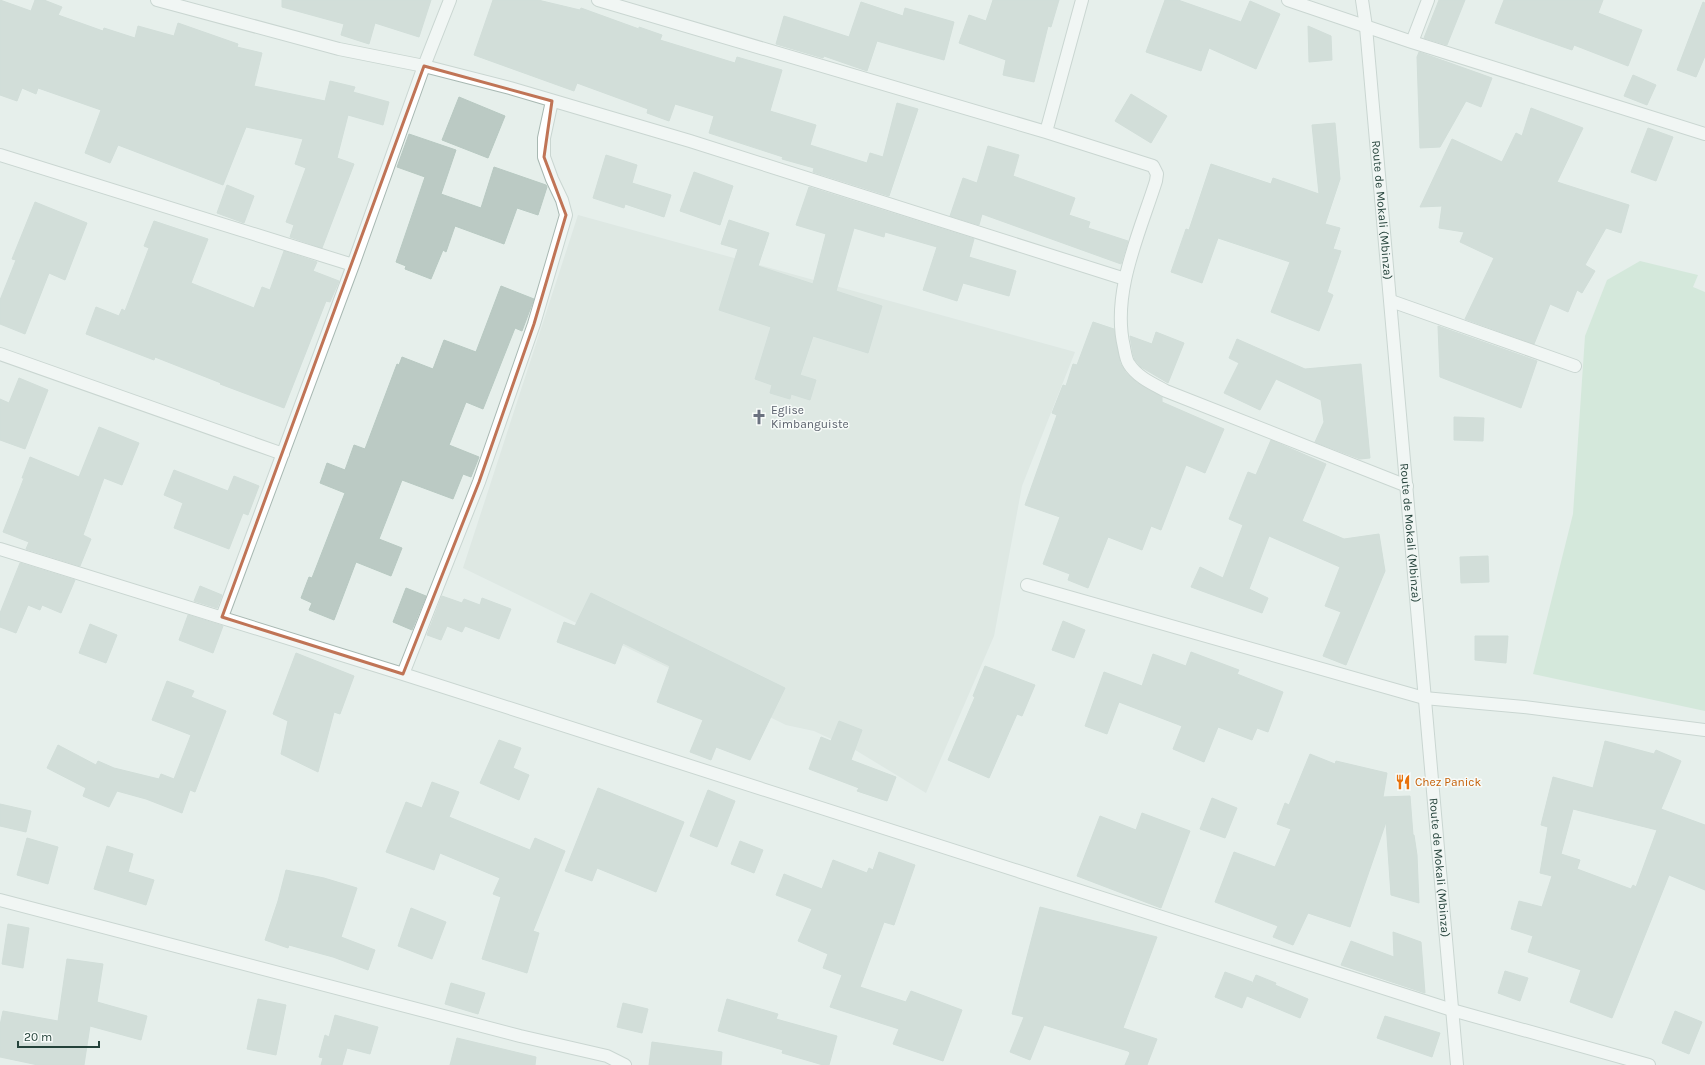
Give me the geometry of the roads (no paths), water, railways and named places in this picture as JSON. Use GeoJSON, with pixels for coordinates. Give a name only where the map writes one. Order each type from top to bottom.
{"type":"FeatureCollection","features":[{"type":"Feature","properties":{"kind":"street"},"geometry":{"type":"LineString","coordinates":[[157,0],[340,49],[424,66],[552,101],[690,141],[1124,279]]}},
{"type":"Feature","properties":{"kind":"street"},"geometry":{"type":"LineString","coordinates":[[222,617],[353,265],[424,66],[450,0]]}},
{"type":"Feature","properties":{"kind":"street"},"geometry":{"type":"LineString","coordinates":[[598,0],[1046,132],[1153,166],[1157,174],[1156,181],[1124,279],[1120,306],[1122,340],[1128,364],[1142,378],[1166,390],[1407,486]]}},
{"type":"Feature","properties":{"kind":"street"},"geometry":{"type":"LineString","coordinates":[[1046,132],[1082,0]]}},
{"type":"Feature","properties":{"kind":"street"},"geometry":{"type":"LineString","coordinates":[[1288,0],[1412,42],[1705,134]]}},
{"type":"Feature","properties":{"kind":"street","name":"Route de Mokali (Mbinza)"},"geometry":{"type":"LineString","coordinates":[[1362,0],[1366,26],[1391,301],[1424,698],[1457,1065]]}},
{"type":"Feature","properties":{"kind":"street"},"geometry":{"type":"LineString","coordinates":[[1412,42],[1428,0]]}},
{"type":"Feature","properties":{"kind":"street"},"geometry":{"type":"LineString","coordinates":[[403,674],[479,482],[534,324],[566,215],[562,200],[552,180],[544,157],[544,138],[552,101]]}},
{"type":"Feature","properties":{"kind":"street"},"geometry":{"type":"LineString","coordinates":[[0,155],[353,265]]}},
{"type":"Feature","properties":{"kind":"street"},"geometry":{"type":"LineString","coordinates":[[1391,301],[1575,366]]}},
{"type":"Feature","properties":{"kind":"street"},"geometry":{"type":"LineString","coordinates":[[0,354],[283,454]]}},
{"type":"Feature","properties":{"kind":"street"},"geometry":{"type":"LineString","coordinates":[[0,549],[403,674],[1452,1010],[1649,1065]]}},
{"type":"Feature","properties":{"kind":"street"},"geometry":{"type":"LineString","coordinates":[[1027,585],[1424,698],[1524,707],[1705,730]]}},
{"type":"Feature","properties":{"kind":"street"},"geometry":{"type":"LineString","coordinates":[[0,900],[520,1036],[607,1056],[625,1065]]}},
{"type":"Feature","properties":{"kind":"place","name":"Eglise Kimbanguiste"},"geometry":{"type":"Point","coordinates":[759,417]}},
{"type":"Feature","properties":{"kind":"place","name":"Chez Panick"},"geometry":{"type":"Point","coordinates":[1403,782]}}]}
